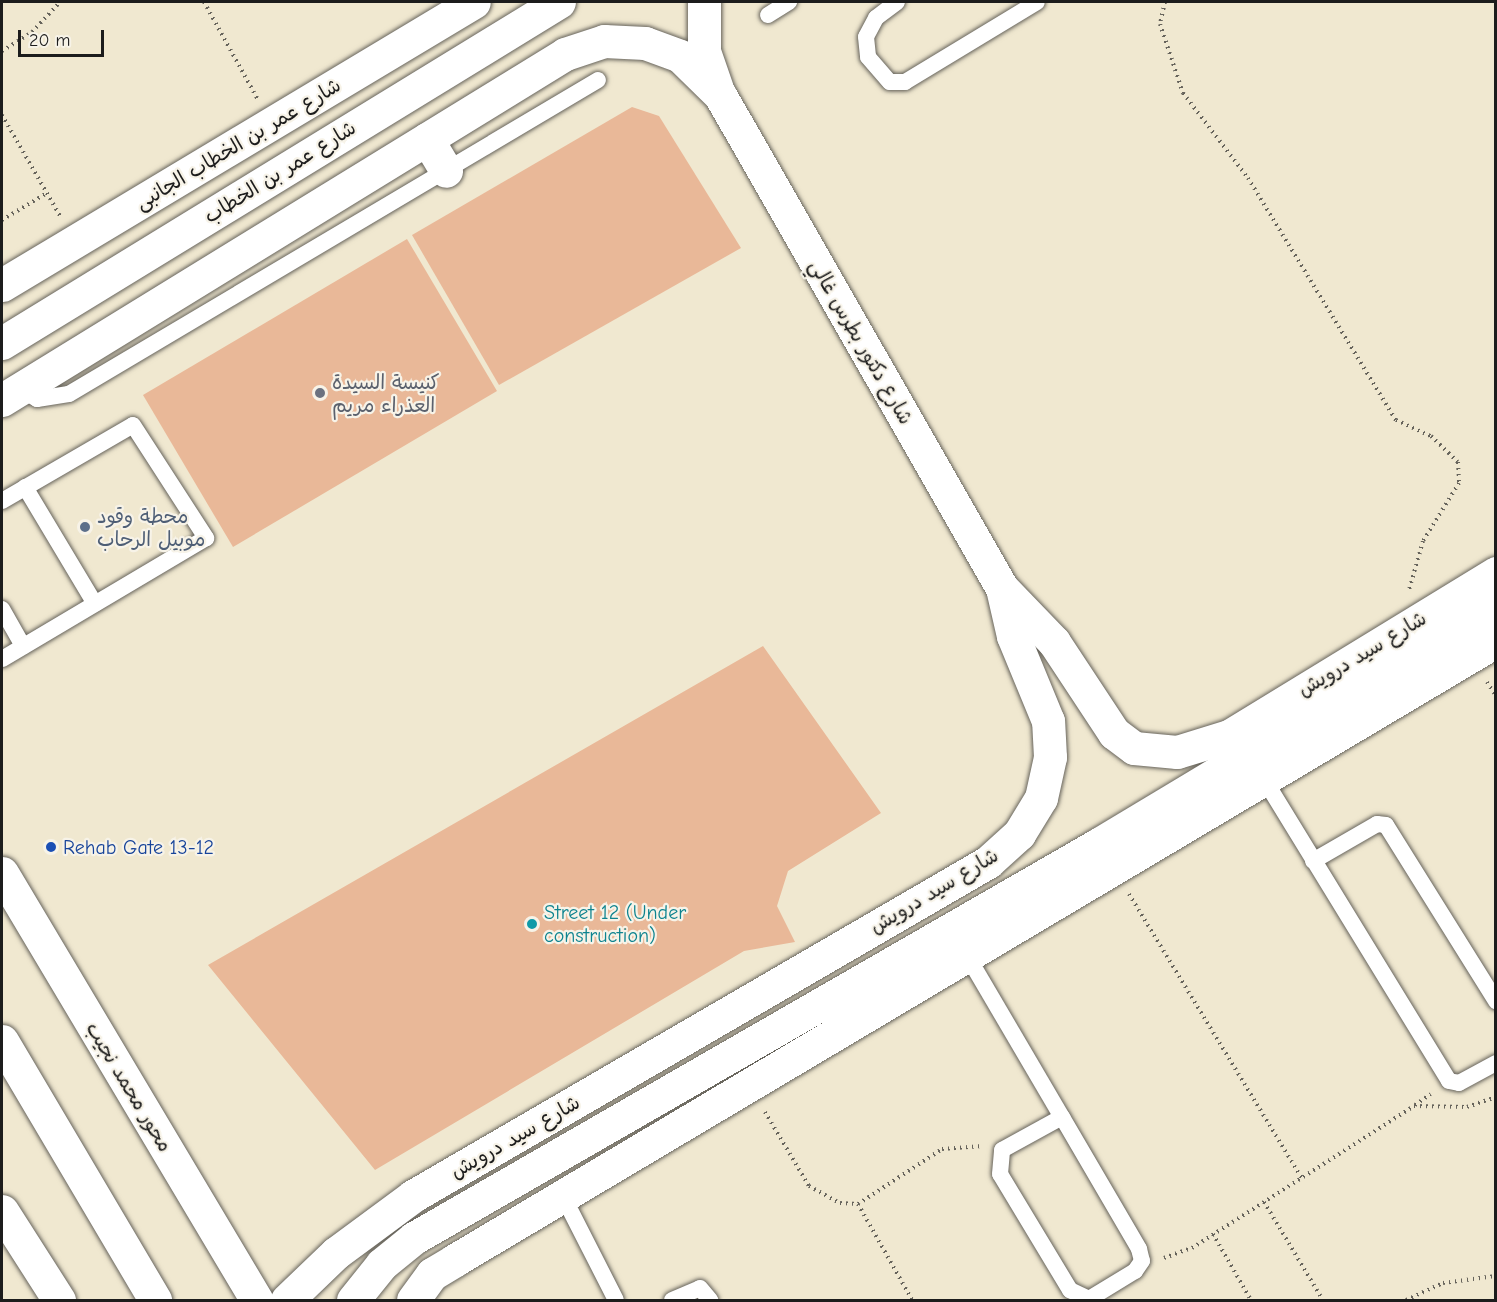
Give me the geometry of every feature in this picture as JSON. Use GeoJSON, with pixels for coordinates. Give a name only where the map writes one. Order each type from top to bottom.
{"type":"FeatureCollection","features":[{"type":"Feature","properties":{"kind":"street","name":"شارع عمر بن الخطاب الجانبى"},"geometry":{"type":"LineString","coordinates":[[2,285],[474,2]]}},
{"type":"Feature","properties":{"kind":"street","name":"شارع عمر بن الخطاب"},"geometry":{"type":"LineString","coordinates":[[2,343],[558,2]]}},
{"type":"Feature","properties":{"kind":"street"},"geometry":{"type":"LineString","coordinates":[[704,2],[704,51],[720,95]]}},
{"type":"Feature","properties":{"kind":"street"},"geometry":{"type":"LineString","coordinates":[[2,356],[11,394],[565,54],[604,41],[663,48],[695,67],[720,95]]}},
{"type":"Feature","properties":{"kind":"street","name":"شارع دكتور بطرس غالي"},"geometry":{"type":"LineString","coordinates":[[720,95],[1002,588]]}},
{"type":"Feature","properties":{"kind":"street"},"geometry":{"type":"LineString","coordinates":[[427,139],[446,171]]}},
{"type":"Feature","properties":{"kind":"street","name":"شارع سيد درويش"},"geometry":{"type":"LineString","coordinates":[[1002,588],[1054,642],[1114,733],[1134,748],[1156,752],[1196,749],[1229,736],[1496,573]]}},
{"type":"Feature","properties":{"kind":"street","name":"شارع سيد درويش"},"geometry":{"type":"LineString","coordinates":[[287,1300],[336,1253],[413,1196],[1005,850],[1041,798],[1050,739],[1002,588]]}},
{"type":"Feature","properties":{"kind":"street","name":"شارع سيد درويش"},"geometry":{"type":"LineString","coordinates":[[353,1300],[382,1264],[430,1228],[785,1025],[1107,856],[1473,642],[1496,605]]}},
{"type":"Feature","properties":{"kind":"street"},"geometry":{"type":"LineString","coordinates":[[413,1300],[432,1274],[968,957],[1107,856],[1264,779],[1473,642]]}},
{"type":"Feature","properties":{"kind":"street","name":"محور محمد نجيب"},"geometry":{"type":"LineString","coordinates":[[2,873],[257,1300]]}},
{"type":"Feature","properties":{"kind":"street"},"geometry":{"type":"LineString","coordinates":[[785,1025],[801,1055]]}},
{"type":"Feature","properties":{"kind":"street"},"geometry":{"type":"LineString","coordinates":[[2,1041],[155,1300]]}},
{"type":"Feature","properties":{"kind":"street"},"geometry":{"type":"LineString","coordinates":[[544,1162],[564,1198]]}},
{"type":"Feature","properties":{"kind":"street"},"geometry":{"type":"LineString","coordinates":[[413,1196],[430,1228]]}},
{"type":"Feature","properties":{"kind":"street"},"geometry":{"type":"LineString","coordinates":[[2,1211],[59,1300]]}},
{"type":"Feature","properties":{"kind":"lane"},"geometry":{"type":"LineString","coordinates":[[768,15],[789,2]]}},
{"type":"Feature","properties":{"kind":"lane"},"geometry":{"type":"LineString","coordinates":[[897,2],[876,18],[866,37],[868,57],[890,82],[905,82],[1037,2]]}},
{"type":"Feature","properties":{"kind":"lane"},"geometry":{"type":"LineString","coordinates":[[11,394],[37,399],[69,394],[598,80]]}},
{"type":"Feature","properties":{"kind":"lane"},"geometry":{"type":"LineString","coordinates":[[2,501],[133,425],[205,535],[203,541],[2,659]]}},
{"type":"Feature","properties":{"kind":"lane"},"geometry":{"type":"LineString","coordinates":[[25,487],[95,604]]}},
{"type":"Feature","properties":{"kind":"lane"},"geometry":{"type":"LineString","coordinates":[[2,609],[23,646]]}},
{"type":"Feature","properties":{"kind":"lane"},"geometry":{"type":"LineString","coordinates":[[1264,779],[1449,1081],[1459,1083],[1496,1063]]}},
{"type":"Feature","properties":{"kind":"lane"},"geometry":{"type":"LineString","coordinates":[[1313,861],[1377,824],[1386,825],[1496,1001]]}},
{"type":"Feature","properties":{"kind":"lane"},"geometry":{"type":"LineString","coordinates":[[968,957],[1062,1117],[1142,1261],[1098,1293],[1080,1298],[1000,1174],[1002,1150],[1062,1117]]}},
{"type":"Feature","properties":{"kind":"lane"},"geometry":{"type":"LineString","coordinates":[[564,1198],[616,1300]]}},
{"type":"Feature","properties":{"kind":"lane"},"geometry":{"type":"LineString","coordinates":[[672,1300],[700,1288],[710,1300]]}},
{"type":"Feature","properties":{"kind":"path"},"geometry":{"type":"LineString","coordinates":[[2,51],[32,32],[60,2]]}},
{"type":"Feature","properties":{"kind":"path"},"geometry":{"type":"LineString","coordinates":[[204,2],[271,123]]}},
{"type":"Feature","properties":{"kind":"path"},"geometry":{"type":"LineString","coordinates":[[1165,2],[1160,24],[1183,93],[1248,178],[1396,420],[1431,436],[1458,462],[1459,483],[1423,541],[1408,582],[1409,603],[1419,620]]}},
{"type":"Feature","properties":{"kind":"path"},"geometry":{"type":"LineString","coordinates":[[2,116],[75,242]]}},
{"type":"Feature","properties":{"kind":"path"},"geometry":{"type":"LineString","coordinates":[[2,220],[46,193]]}},
{"type":"Feature","properties":{"kind":"path"},"geometry":{"type":"LineString","coordinates":[[1107,856],[1302,1178]]}},
{"type":"Feature","properties":{"kind":"path"},"geometry":{"type":"LineString","coordinates":[[749,1086],[809,1186],[823,1197],[858,1204],[942,1149],[1002,1150]]}},
{"type":"Feature","properties":{"kind":"path"},"geometry":{"type":"LineString","coordinates":[[1142,1261],[1192,1248],[1414,1106],[1467,1107],[1496,1096]]}},
{"type":"Feature","properties":{"kind":"path"},"geometry":{"type":"LineString","coordinates":[[1264,1202],[1323,1300]]}},
{"type":"Feature","properties":{"kind":"path"},"geometry":{"type":"LineString","coordinates":[[858,1204],[912,1300]]}},
{"type":"Feature","properties":{"kind":"path"},"geometry":{"type":"LineString","coordinates":[[1213,1234],[1251,1300]]}},
{"type":"Feature","properties":{"kind":"path"},"geometry":{"type":"LineString","coordinates":[[1406,1300],[1443,1282],[1496,1276]]}},
{"type":"Feature","properties":{"kind":"building"},"geometry":{"type":"Polygon","coordinates":[[[632,107],[659,116],[741,248],[499,385],[412,235],[632,107]]]}},
{"type":"Feature","properties":{"kind":"building","name":"كنيسة السيدة العذراء مريم"},"geometry":{"type":"Polygon","coordinates":[[[407,239],[497,391],[233,547],[143,395],[407,239]]]}},
{"type":"Feature","properties":{"kind":"building","name":"Street 12 (Under construction)"},"geometry":{"type":"Polygon","coordinates":[[[763,646],[881,813],[788,871],[777,906],[795,942],[744,951],[375,1170],[208,965],[763,646]]]}},
{"type":"Feature","properties":{"kind":"place","name":"كنيسة السيدة العذراء مريم"},"geometry":{"type":"Point","coordinates":[320,393]}},
{"type":"Feature","properties":{"kind":"place","name":"محطة وقود موبيل الرحاب"},"geometry":{"type":"Point","coordinates":[85,527]}},
{"type":"Feature","properties":{"kind":"place","name":"Rehab Gate 13-12"},"geometry":{"type":"Point","coordinates":[51,847]}},
{"type":"Feature","properties":{"kind":"place","name":"Street 12 (Under construction)"},"geometry":{"type":"Point","coordinates":[532,924]}}]}
